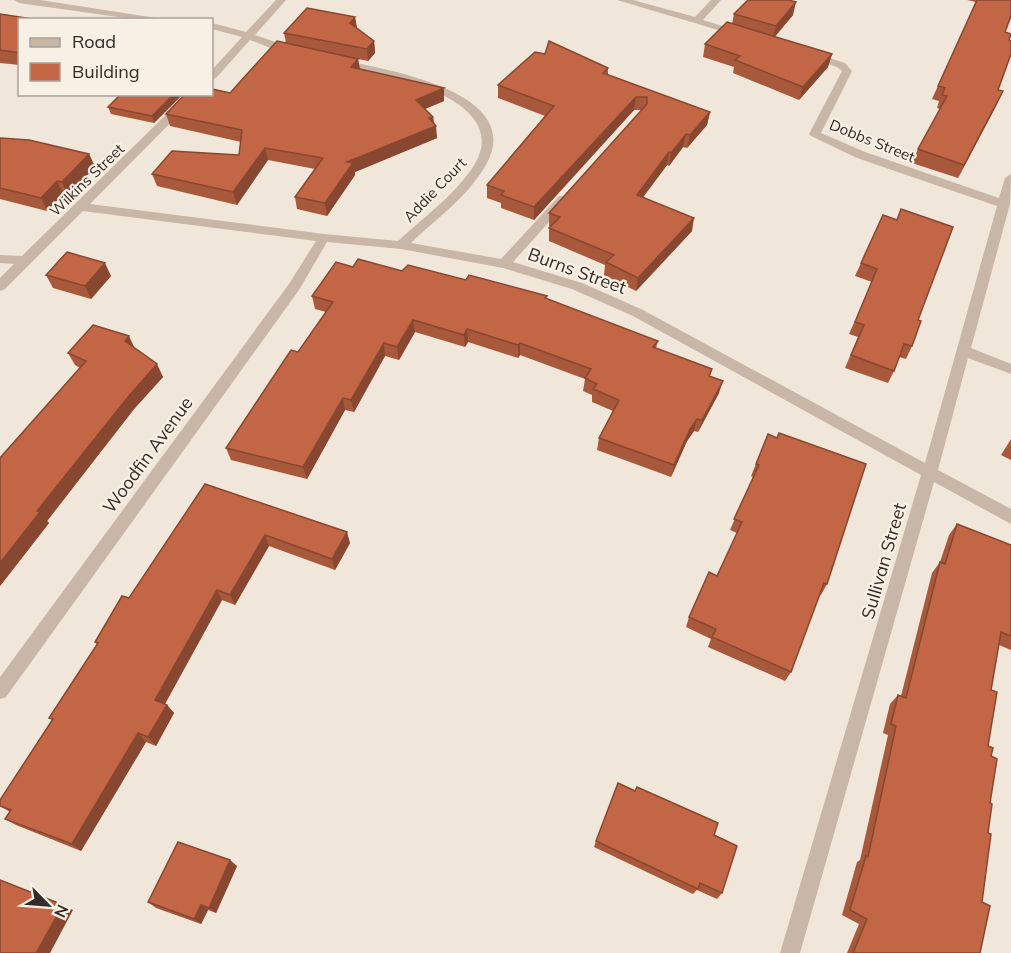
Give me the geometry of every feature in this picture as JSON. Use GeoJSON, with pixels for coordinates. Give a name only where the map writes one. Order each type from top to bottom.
{"type":"FeatureCollection","features":[{"type":"Feature","properties":{"kind":"street"},"geometry":{"type":"LineString","coordinates":[[19,0],[150,18]]}},
{"type":"Feature","properties":{"kind":"street"},"geometry":{"type":"LineString","coordinates":[[213,75],[281,0]]}},
{"type":"Feature","properties":{"kind":"street"},"geometry":{"type":"LineString","coordinates":[[622,0],[748,36]]}},
{"type":"Feature","properties":{"kind":"street"},"geometry":{"type":"LineString","coordinates":[[697,21],[716,0]]}},
{"type":"Feature","properties":{"kind":"street"},"geometry":{"type":"LineString","coordinates":[[213,26],[231,28],[269,46],[302,54]]}},
{"type":"Feature","properties":{"kind":"street","name":"Dobbs Street"},"geometry":{"type":"LineString","coordinates":[[799,52],[841,65],[846,71],[815,134],[861,155],[1004,204]]}},
{"type":"Feature","properties":{"kind":"street","name":"Addie Court"},"geometry":{"type":"LineString","coordinates":[[324,59],[411,79],[451,93],[477,114],[486,130],[487,146],[483,161],[470,180],[401,245]]}},
{"type":"Feature","properties":{"kind":"street","name":"Wilkins Street"},"geometry":{"type":"LineString","coordinates":[[0,286],[83,207],[192,96]]}},
{"type":"Feature","properties":{"kind":"street","name":"Sullivan Street"},"geometry":{"type":"LineString","coordinates":[[790,953],[929,474],[1011,178]]}},
{"type":"Feature","properties":{"kind":"street"},"geometry":{"type":"LineString","coordinates":[[504,264],[568,193]]}},
{"type":"Feature","properties":{"kind":"street","name":"Burns Street"},"geometry":{"type":"LineString","coordinates":[[83,207],[324,238],[401,245],[504,264],[577,286],[638,313],[1011,517]]}},
{"type":"Feature","properties":{"kind":"street","name":"Woodfin Avenue"},"geometry":{"type":"LineString","coordinates":[[0,691],[294,287],[324,238]]}},
{"type":"Feature","properties":{"kind":"street"},"geometry":{"type":"LineString","coordinates":[[0,259],[25,261]]}},
{"type":"Feature","properties":{"kind":"street"},"geometry":{"type":"LineString","coordinates":[[963,351],[1011,369]]}},
{"type":"Feature","properties":{"kind":"building"},"geometry":{"type":"Polygon","coordinates":[[[748,0],[796,2],[776,26],[734,14],[748,0]]]}},
{"type":"Feature","properties":{"kind":"building"},"geometry":{"type":"Polygon","coordinates":[[[977,0],[1011,0],[1011,16],[1005,32],[1011,34],[1009,40],[1011,41],[1011,54],[998,90],[1003,91],[964,165],[918,149],[947,96],[942,95],[945,88],[938,86],[977,0]]]}},
{"type":"Feature","properties":{"kind":"building"},"geometry":{"type":"Polygon","coordinates":[[[307,8],[355,17],[350,23],[374,41],[367,49],[284,33],[307,8]]]}},
{"type":"Feature","properties":{"kind":"building"},"geometry":{"type":"Polygon","coordinates":[[[0,14],[26,18],[18,18],[18,53],[0,50],[0,14]]]}},
{"type":"Feature","properties":{"kind":"building"},"geometry":{"type":"Polygon","coordinates":[[[727,22],[832,54],[803,87],[735,60],[740,56],[705,44],[727,22]]]}},
{"type":"Feature","properties":{"kind":"building"},"geometry":{"type":"Polygon","coordinates":[[[277,41],[358,59],[351,67],[444,88],[416,100],[433,117],[429,118],[436,126],[347,162],[353,163],[325,203],[295,197],[323,158],[265,148],[233,192],[152,174],[172,151],[239,155],[242,130],[166,114],[183,96],[213,96],[213,89],[230,93],[277,41]]]}},
{"type":"Feature","properties":{"kind":"building"},"geometry":{"type":"Polygon","coordinates":[[[549,41],[608,68],[603,73],[710,112],[690,135],[686,134],[671,153],[669,152],[637,195],[694,218],[638,278],[606,262],[614,255],[549,228],[560,217],[549,213],[647,104],[647,97],[636,97],[534,207],[501,195],[504,191],[487,185],[554,106],[498,85],[535,52],[545,54],[549,41]]]}},
{"type":"Feature","properties":{"kind":"building"},"geometry":{"type":"Polygon","coordinates":[[[119,96],[172,96],[152,116],[108,107],[119,96]]]}},
{"type":"Feature","properties":{"kind":"building"},"geometry":{"type":"Polygon","coordinates":[[[0,138],[29,140],[89,154],[62,182],[57,181],[41,198],[0,188],[0,138]]]}},
{"type":"Feature","properties":{"kind":"building"},"geometry":{"type":"Polygon","coordinates":[[[901,209],[953,227],[918,320],[921,321],[912,346],[904,344],[894,371],[851,355],[864,325],[855,322],[877,269],[861,263],[883,215],[897,220],[901,209]]]}},
{"type":"Feature","properties":{"kind":"building"},"geometry":{"type":"Polygon","coordinates":[[[67,252],[105,263],[85,286],[46,275],[67,252]]]}},
{"type":"Feature","properties":{"kind":"building"},"geometry":{"type":"Polygon","coordinates":[[[358,259],[402,271],[408,265],[466,280],[469,275],[547,296],[545,298],[658,341],[653,347],[712,369],[709,376],[723,381],[702,420],[697,419],[690,429],[674,465],[599,438],[619,400],[593,389],[597,384],[585,378],[591,369],[520,343],[518,345],[467,329],[464,335],[413,320],[397,347],[384,343],[351,400],[343,398],[303,467],[226,448],[291,350],[298,352],[333,302],[312,296],[336,262],[353,267],[358,259]]]}},
{"type":"Feature","properties":{"kind":"building"},"geometry":{"type":"Polygon","coordinates":[[[93,325],[129,336],[125,341],[157,364],[37,511],[40,512],[0,563],[0,458],[86,361],[68,353],[93,325]]]}},
{"type":"Feature","properties":{"kind":"building"},"geometry":{"type":"Polygon","coordinates":[[[779,433],[866,464],[827,584],[824,583],[791,672],[712,637],[716,629],[689,617],[709,572],[717,576],[742,522],[734,519],[759,465],[756,464],[768,434],[777,438],[779,433]]]}},
{"type":"Feature","properties":{"kind":"building"},"geometry":{"type":"Polygon","coordinates":[[[205,484],[347,532],[332,559],[265,535],[230,595],[217,590],[155,700],[167,705],[148,737],[138,733],[72,844],[5,819],[11,810],[0,806],[0,800],[53,719],[49,718],[98,643],[95,642],[122,596],[129,598],[205,484]]]}},
{"type":"Feature","properties":{"kind":"building"},"geometry":{"type":"Polygon","coordinates":[[[957,524],[1011,545],[1011,636],[1001,632],[991,690],[997,692],[988,746],[993,748],[991,756],[997,759],[990,803],[992,804],[988,833],[991,834],[982,902],[990,906],[980,953],[853,953],[867,919],[850,910],[866,856],[868,857],[896,726],[891,724],[898,695],[906,698],[940,562],[945,564],[957,524]]]}},
{"type":"Feature","properties":{"kind":"building"},"geometry":{"type":"Polygon","coordinates":[[[618,783],[635,791],[637,787],[718,823],[714,835],[737,846],[722,893],[700,883],[698,889],[596,841],[618,783]]]}},
{"type":"Feature","properties":{"kind":"building"},"geometry":{"type":"Polygon","coordinates":[[[178,842],[230,860],[209,908],[201,905],[194,919],[148,902],[178,842]]]}},
{"type":"Feature","properties":{"kind":"building"},"geometry":{"type":"Polygon","coordinates":[[[0,880],[63,905],[36,953],[0,953],[0,880]]]}}]}
